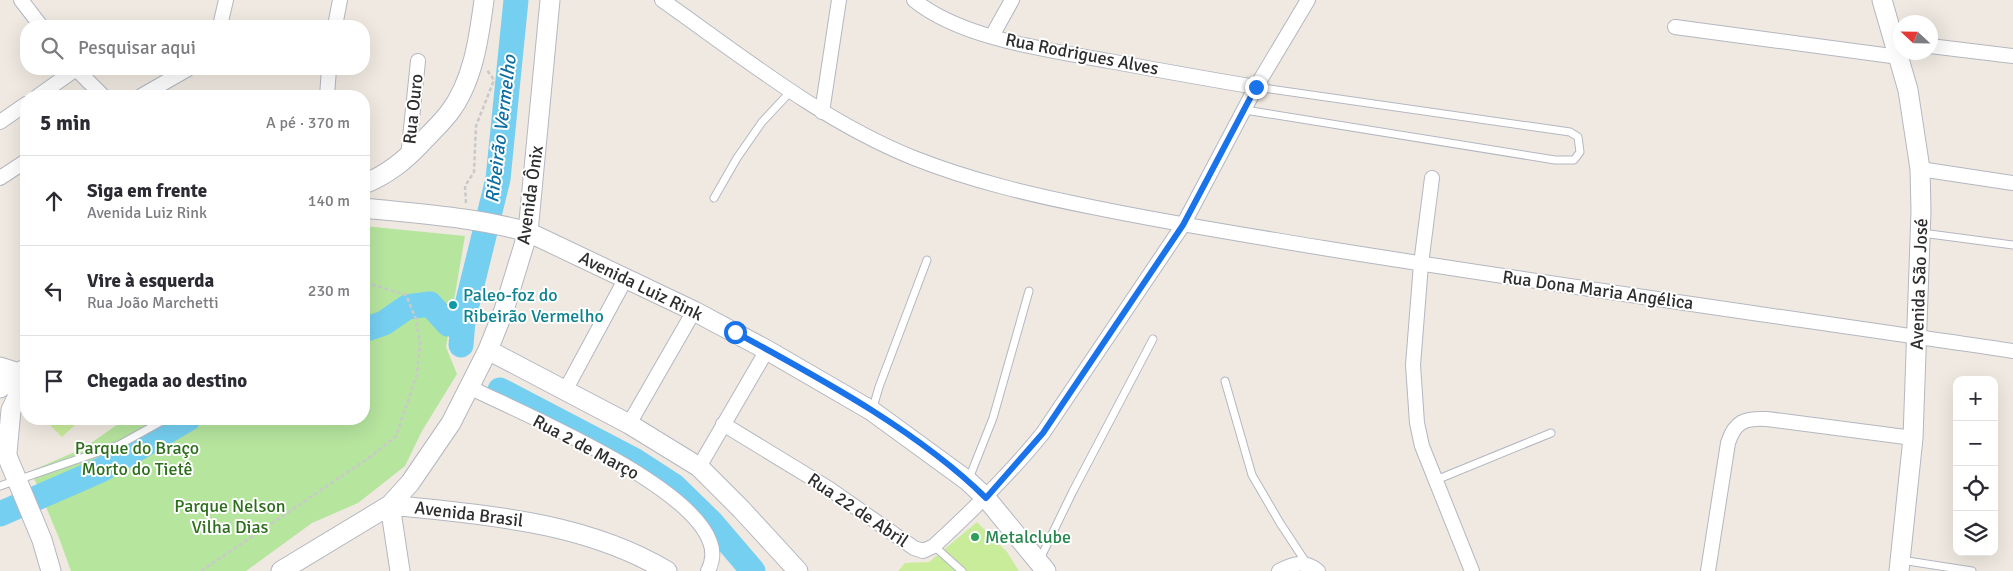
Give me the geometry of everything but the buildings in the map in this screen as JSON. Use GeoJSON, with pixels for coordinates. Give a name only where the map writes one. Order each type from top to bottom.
{"type":"FeatureCollection","features":[{"type":"Feature","properties":{"kind":"main road"},"geometry":{"type":"LineString","coordinates":[[370,181],[386,174],[408,157],[449,114],[459,98],[467,79],[475,52],[484,0]]}},
{"type":"Feature","properties":{"kind":"main road","name":"Avenida Ônix"},"geometry":{"type":"LineString","coordinates":[[390,505],[410,483],[433,452],[471,388],[504,310],[528,232],[550,0]]}},
{"type":"Feature","properties":{"kind":"main road","name":"Avenida São José"},"geometry":{"type":"LineString","coordinates":[[1882,0],[1893,32]]}},
{"type":"Feature","properties":{"kind":"main road","name":"Avenida São José"},"geometry":{"type":"LineString","coordinates":[[1900,566],[1913,438],[1921,233],[1920,169],[1913,118],[1901,60]]}},
{"type":"Feature","properties":{"kind":"main road","name":"Avenida Luiz Rink"},"geometry":{"type":"LineString","coordinates":[[370,209],[472,220],[499,224],[528,232],[694,311],[767,350],[872,411],[968,481],[986,498],[1042,566]]}},
{"type":"Feature","properties":{"kind":"main road"},"geometry":{"type":"LineString","coordinates":[[488,350],[566,389],[629,424],[699,467],[798,571]]}},
{"type":"Feature","properties":{"kind":"main road"},"geometry":{"type":"LineString","coordinates":[[0,367],[20,372]]}},
{"type":"Feature","properties":{"kind":"main road"},"geometry":{"type":"LineString","coordinates":[[0,388],[20,376]]}},
{"type":"Feature","properties":{"kind":"main road"},"geometry":{"type":"LineString","coordinates":[[20,384],[11,410],[3,450],[9,484],[42,540],[51,571]]}},
{"type":"Feature","properties":{"kind":"main road"},"geometry":{"type":"LineString","coordinates":[[390,505],[400,571]]}},
{"type":"Feature","properties":{"kind":"main road","name":"Avenida Brasil"},"geometry":{"type":"LineString","coordinates":[[281,571],[390,505],[497,516],[541,524],[591,537],[621,548],[667,571]]}},
{"type":"Feature","properties":{"kind":"street"},"geometry":{"type":"LineString","coordinates":[[21,0],[36,20]]}},
{"type":"Feature","properties":{"kind":"street"},"geometry":{"type":"LineString","coordinates":[[221,20],[226,0]]}},
{"type":"Feature","properties":{"kind":"street"},"geometry":{"type":"LineString","coordinates":[[335,20],[340,0]]}},
{"type":"Feature","properties":{"kind":"street","name":"Rua Dona Maria Angélica"},"geometry":{"type":"LineString","coordinates":[[662,0],[822,112],[863,135],[914,158],[991,185],[1044,198],[1183,225],[1421,264],[2013,350]]}},
{"type":"Feature","properties":{"kind":"street"},"geometry":{"type":"LineString","coordinates":[[822,112],[839,0]]}},
{"type":"Feature","properties":{"kind":"street","name":"Rua Rodrigues Alves"},"geometry":{"type":"LineString","coordinates":[[914,0],[945,20],[992,36],[1051,51],[1256,87]]}},
{"type":"Feature","properties":{"kind":"street"},"geometry":{"type":"LineString","coordinates":[[992,36],[1012,0]]}},
{"type":"Feature","properties":{"kind":"street","name":"Rua 22 de Abril"},"geometry":{"type":"LineString","coordinates":[[724,424],[828,488],[914,548],[924,551],[934,546],[986,498],[1043,433],[1183,225],[1256,87],[1308,0]]}},
{"type":"Feature","properties":{"kind":"street"},"geometry":{"type":"LineString","coordinates":[[1675,27],[1893,47]]}},
{"type":"Feature","properties":{"kind":"street"},"geometry":{"type":"LineString","coordinates":[[1938,47],[2013,56]]}},
{"type":"Feature","properties":{"kind":"street","name":"Rua Ouro"},"geometry":{"type":"LineString","coordinates":[[408,157],[418,61]]}},
{"type":"Feature","properties":{"kind":"street"},"geometry":{"type":"LineString","coordinates":[[46,90],[68,75]]}},
{"type":"Feature","properties":{"kind":"street"},"geometry":{"type":"LineString","coordinates":[[82,75],[97,90]]}},
{"type":"Feature","properties":{"kind":"street"},"geometry":{"type":"LineString","coordinates":[[152,90],[178,75]]}},
{"type":"Feature","properties":{"kind":"street"},"geometry":{"type":"LineString","coordinates":[[327,90],[329,75]]}},
{"type":"Feature","properties":{"kind":"street"},"geometry":{"type":"LineString","coordinates":[[0,122],[20,108]]}},
{"type":"Feature","properties":{"kind":"street"},"geometry":{"type":"LineString","coordinates":[[0,178],[20,165]]}},
{"type":"Feature","properties":{"kind":"street"},"geometry":{"type":"LineString","coordinates":[[1920,169],[2013,183]]}},
{"type":"Feature","properties":{"kind":"street"},"geometry":{"type":"LineString","coordinates":[[1432,178],[1421,264],[1413,365],[1416,423],[1422,446],[1472,571]]}},
{"type":"Feature","properties":{"kind":"street"},"geometry":{"type":"LineString","coordinates":[[566,389],[626,278]]}},
{"type":"Feature","properties":{"kind":"street"},"geometry":{"type":"LineString","coordinates":[[629,424],[694,311]]}},
{"type":"Feature","properties":{"kind":"street"},"geometry":{"type":"LineString","coordinates":[[699,467],[767,350]]}},
{"type":"Feature","properties":{"kind":"street","name":"Rua 2 de Março"},"geometry":{"type":"LineString","coordinates":[[471,388],[610,456],[646,478],[694,517],[710,541],[713,555],[708,571]]}},
{"type":"Feature","properties":{"kind":"street"},"geometry":{"type":"LineString","coordinates":[[1708,571],[1728,443],[1733,432],[1741,422],[1751,418],[1766,419],[1913,438]]}},
{"type":"Feature","properties":{"kind":"street"},"geometry":{"type":"LineString","coordinates":[[1279,571],[1307,566]]}},
{"type":"Feature","properties":{"kind":"lane"},"geometry":{"type":"LineString","coordinates":[[1245,110],[1555,160],[1574,160],[1580,152],[1578,137],[1570,132],[1256,87]]}},
{"type":"Feature","properties":{"kind":"lane"},"geometry":{"type":"LineString","coordinates":[[714,198],[737,158],[762,122],[792,91]]}},
{"type":"Feature","properties":{"kind":"lane"},"geometry":{"type":"LineString","coordinates":[[1921,233],[2013,245]]}},
{"type":"Feature","properties":{"kind":"lane"},"geometry":{"type":"LineString","coordinates":[[872,411],[879,387],[927,260]]}},
{"type":"Feature","properties":{"kind":"lane"},"geometry":{"type":"LineString","coordinates":[[968,481],[993,418],[1029,291]]}},
{"type":"Feature","properties":{"kind":"lane"},"geometry":{"type":"LineString","coordinates":[[1042,566],[1073,491],[1153,339]]}},
{"type":"Feature","properties":{"kind":"lane"},"geometry":{"type":"LineString","coordinates":[[1225,381],[1252,475],[1307,566]]}},
{"type":"Feature","properties":{"kind":"lane"},"geometry":{"type":"LineString","coordinates":[[9,484],[119,446],[156,425]]}},
{"type":"Feature","properties":{"kind":"lane"},"geometry":{"type":"LineString","coordinates":[[1436,480],[1551,433]]}},
{"type":"Feature","properties":{"kind":"lane"},"geometry":{"type":"LineString","coordinates":[[934,546],[962,571]]}},
{"type":"Feature","properties":{"kind":"lane"},"geometry":{"type":"LineString","coordinates":[[1900,566],[1972,571]]}},
{"type":"Feature","properties":{"kind":"path"},"geometry":{"type":"LineString","coordinates":[[472,220],[464,198],[465,186],[474,172],[476,126],[494,80],[475,52]]}},
{"type":"Feature","properties":{"kind":"path"},"geometry":{"type":"LineString","coordinates":[[201,571],[373,455],[396,436],[417,374],[420,343],[416,319],[406,295],[370,284]]}},
{"type":"Feature","properties":{"kind":"green space"},"geometry":{"type":"Polygon","coordinates":[[[370,227],[465,236],[446,347],[457,374],[422,431],[405,466],[358,503],[312,523],[246,571],[71,571],[31,471],[84,448],[117,425],[370,425],[370,227]]]}},
{"type":"Feature","properties":{"kind":"green space"},"geometry":{"type":"Polygon","coordinates":[[[50,425],[75,425],[62,437],[50,425]]]}},
{"type":"Feature","properties":{"kind":"green space","name":"Metalclube"},"geometry":{"type":"Polygon","coordinates":[[[977,522],[1007,552],[1019,571],[898,571],[905,563],[929,562],[977,522]]]}},
{"type":"Feature","properties":{"kind":"waterway","name":"Ribeirão Vermelho"},"geometry":{"type":"LineString","coordinates":[[461,345],[463,321],[498,179],[516,0]]}},
{"type":"Feature","properties":{"kind":"waterway"},"geometry":{"type":"LineString","coordinates":[[370,328],[384,323],[407,307],[430,304],[448,324],[463,321]]}},
{"type":"Feature","properties":{"kind":"waterway","name":"Ribeirão Vermelho"},"geometry":{"type":"LineString","coordinates":[[500,390],[634,460],[674,486],[712,523],[753,571]]}},
{"type":"Feature","properties":{"kind":"waterway"},"geometry":{"type":"LineString","coordinates":[[0,514],[101,470],[178,425]]}},
{"type":"Feature","properties":{"kind":"place","name":"Paleo-foz do Ribeirão Vermelho"},"geometry":{"type":"Point","coordinates":[453,305]}},
{"type":"Feature","properties":{"kind":"place","name":"Metalclube"},"geometry":{"type":"Point","coordinates":[975,537]}},
{"type":"Feature","properties":{"kind":"route"},"geometry":{"type":"LineString","coordinates":[[735,332],[872,411],[934,455],[968,481],[986,498],[1043,433],[1183,225],[1256,87]]}},
{"type":"Feature","properties":{"kind":"park label","name":"Parque do Braço Morto do Tietê"},"geometry":{"type":"Point","coordinates":[137,458]}},
{"type":"Feature","properties":{"kind":"park label","name":"Parque Nelson Vilha Dias"},"geometry":{"type":"Point","coordinates":[230,516]}}]}
